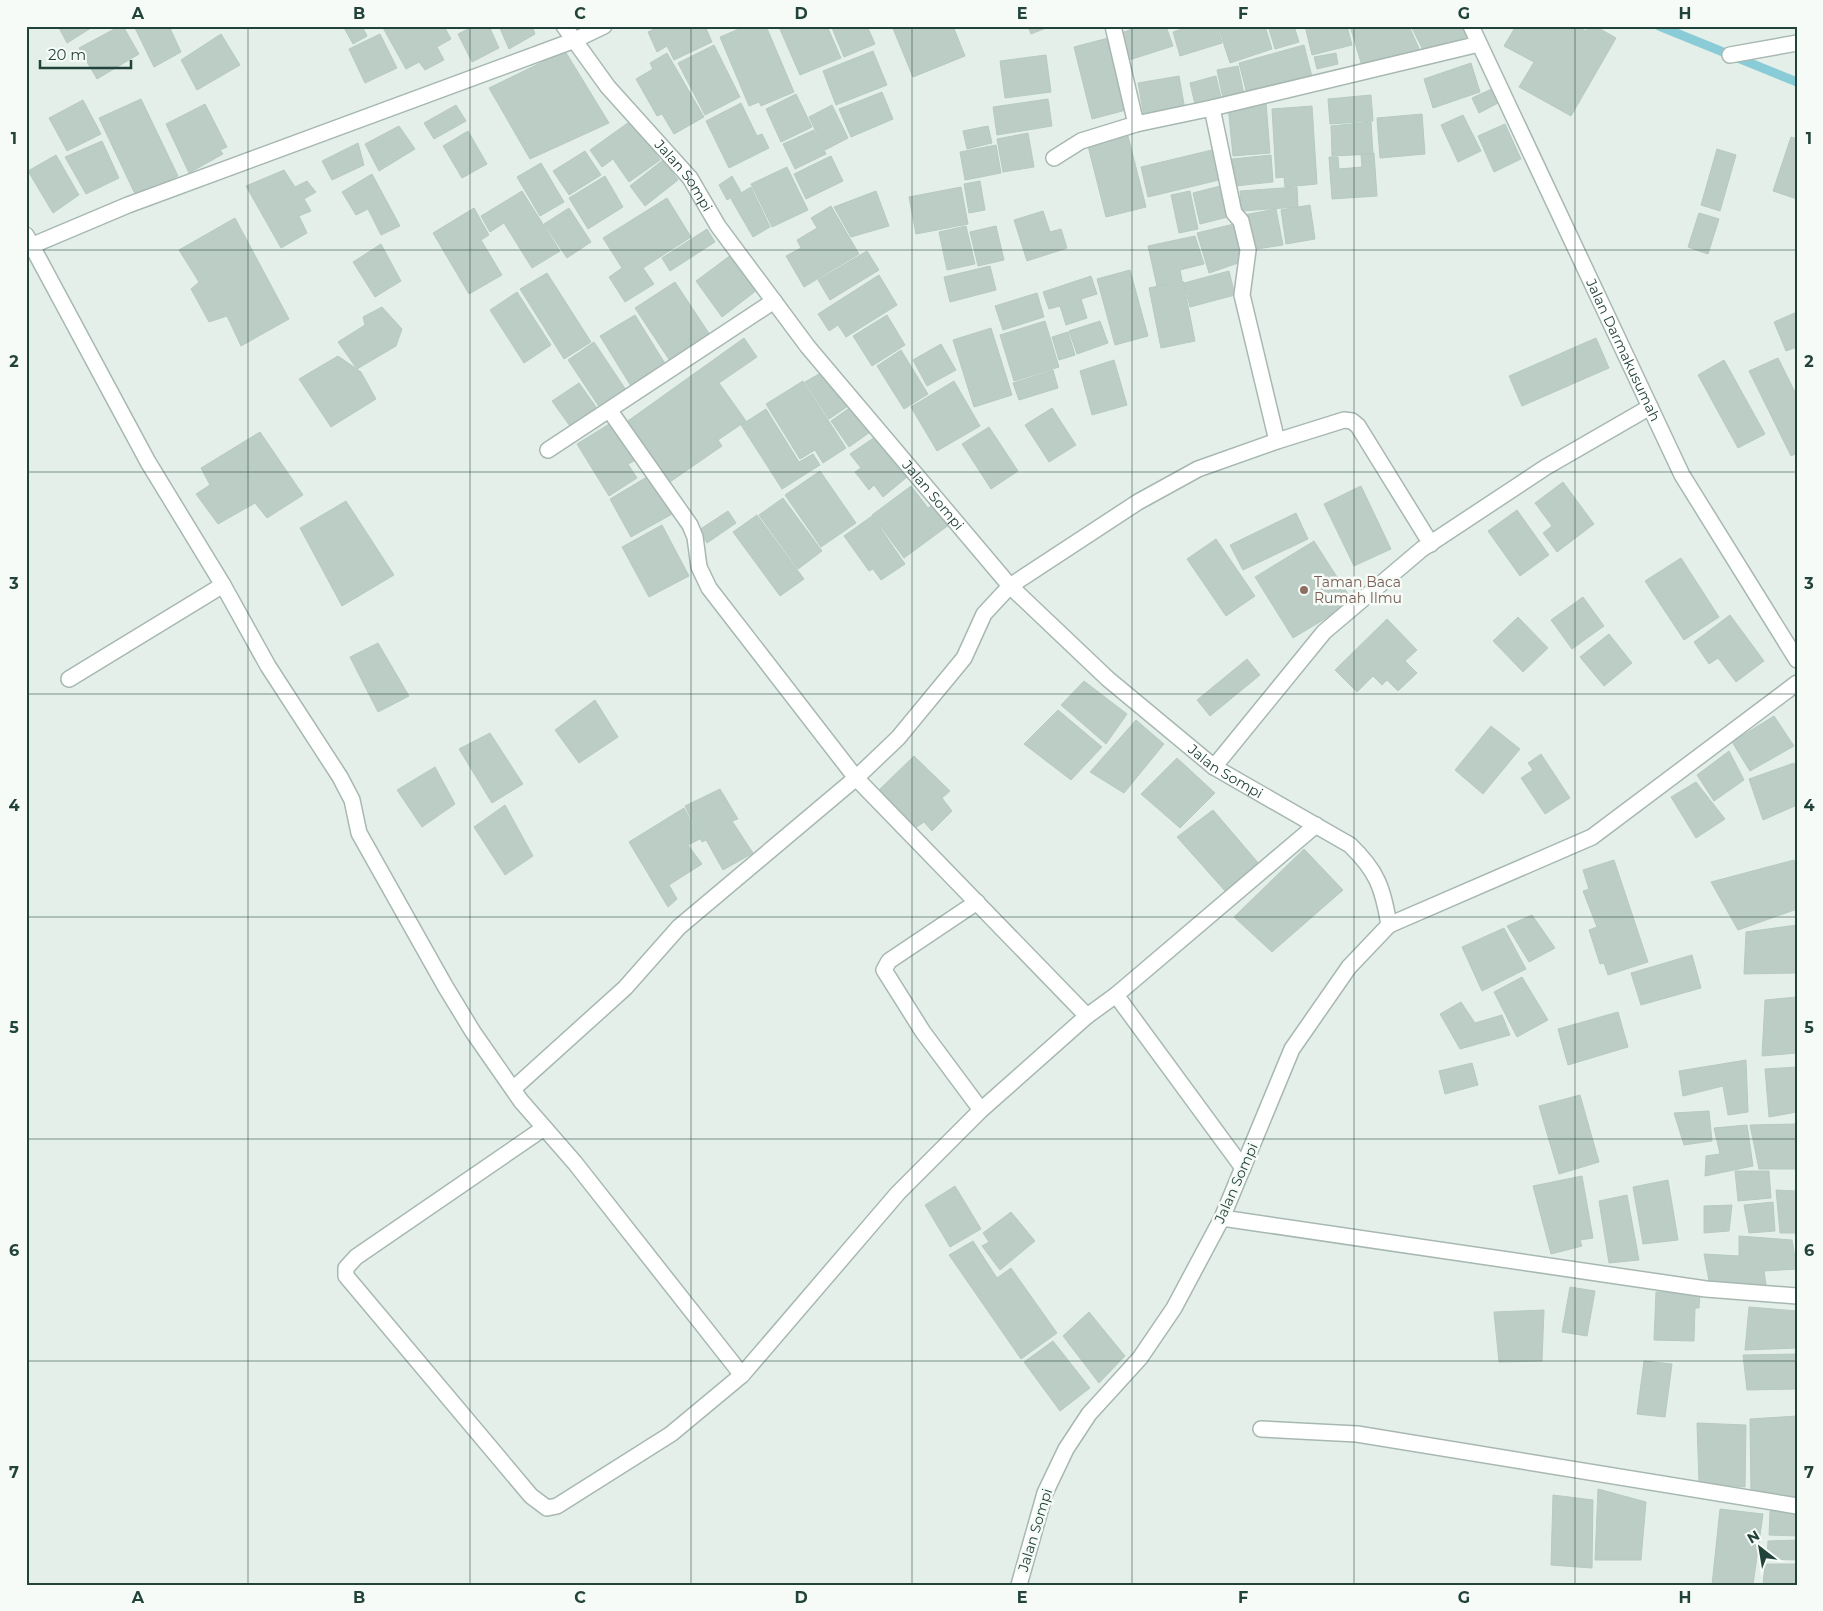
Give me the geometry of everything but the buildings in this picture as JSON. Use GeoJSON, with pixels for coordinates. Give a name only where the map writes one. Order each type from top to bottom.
{"type":"FeatureCollection","features":[{"type":"Feature","properties":{"kind":"street","name":"Jalan Sompi"},"geometry":{"type":"LineString","coordinates":[[564,26],[608,87],[690,178],[718,226],[808,347],[1010,586],[1108,679],[1214,767],[1350,845],[1369,863],[1384,895],[1389,925],[1349,967],[1292,1049],[1222,1218],[1174,1308],[1146,1350],[1089,1414],[1066,1449],[1045,1493],[1019,1585]]}},
{"type":"Feature","properties":{"kind":"street"},"geometry":{"type":"LineString","coordinates":[[604,26],[575,40],[28,243],[148,462],[223,585],[268,666],[340,777],[352,800],[360,833],[445,986],[513,1089],[575,1163],[742,1375]]}},
{"type":"Feature","properties":{"kind":"street"},"geometry":{"type":"LineString","coordinates":[[1112,26],[1136,124]]}},
{"type":"Feature","properties":{"kind":"street","name":"Jalan Darmakusumah"},"geometry":{"type":"LineString","coordinates":[[1471,26],[1682,475],[1797,660]]}},
{"type":"Feature","properties":{"kind":"street"},"geometry":{"type":"LineString","coordinates":[[1730,55],[1797,42]]}},
{"type":"Feature","properties":{"kind":"street"},"geometry":{"type":"LineString","coordinates":[[1054,158],[1081,141],[1136,124],[1212,108],[1479,44]]}},
{"type":"Feature","properties":{"kind":"street"},"geometry":{"type":"LineString","coordinates":[[1212,108],[1234,212],[1241,220],[1248,250],[1242,295],[1277,440]]}},
{"type":"Feature","properties":{"kind":"street"},"geometry":{"type":"LineString","coordinates":[[548,450],[610,411],[774,301]]}},
{"type":"Feature","properties":{"kind":"street"},"geometry":{"type":"LineString","coordinates":[[1214,767],[1324,632],[1431,544],[1546,467],[1650,407]]}},
{"type":"Feature","properties":{"kind":"street"},"geometry":{"type":"LineString","coordinates":[[610,411],[690,525],[695,537],[699,567],[709,588],[856,778],[1087,1016]]}},
{"type":"Feature","properties":{"kind":"street"},"geometry":{"type":"LineString","coordinates":[[513,1089],[625,988],[679,927],[856,778],[898,738],[964,658],[984,614],[1010,586],[1138,502],[1198,469],[1277,440],[1344,420],[1352,421],[1358,426],[1431,544]]}},
{"type":"Feature","properties":{"kind":"street"},"geometry":{"type":"LineString","coordinates":[[69,679],[223,585]]}},
{"type":"Feature","properties":{"kind":"street"},"geometry":{"type":"LineString","coordinates":[[1389,925],[1592,837],[1797,683]]}},
{"type":"Feature","properties":{"kind":"street"},"geometry":{"type":"LineString","coordinates":[[544,1128],[356,1256],[346,1268],[346,1276],[531,1496],[547,1508],[558,1506],[671,1434],[742,1375],[898,1193],[981,1110],[1087,1016],[1116,995],[1316,825]]}},
{"type":"Feature","properties":{"kind":"street"},"geometry":{"type":"LineString","coordinates":[[977,902],[889,961],[884,970],[923,1032],[981,1110]]}},
{"type":"Feature","properties":{"kind":"street"},"geometry":{"type":"LineString","coordinates":[[1116,995],[1243,1168]]}},
{"type":"Feature","properties":{"kind":"street"},"geometry":{"type":"LineString","coordinates":[[1222,1218],[1706,1289],[1797,1296]]}},
{"type":"Feature","properties":{"kind":"street"},"geometry":{"type":"LineString","coordinates":[[1260,1429],[1357,1434],[1797,1506]]}},
{"type":"Feature","properties":{"kind":"waterway"},"geometry":{"type":"LineString","coordinates":[[1659,26],[1797,82]]}},
{"type":"Feature","properties":{"kind":"place","name":"Taman Baca Rumah Ilmu"},"geometry":{"type":"Point","coordinates":[1304,590]}}]}
